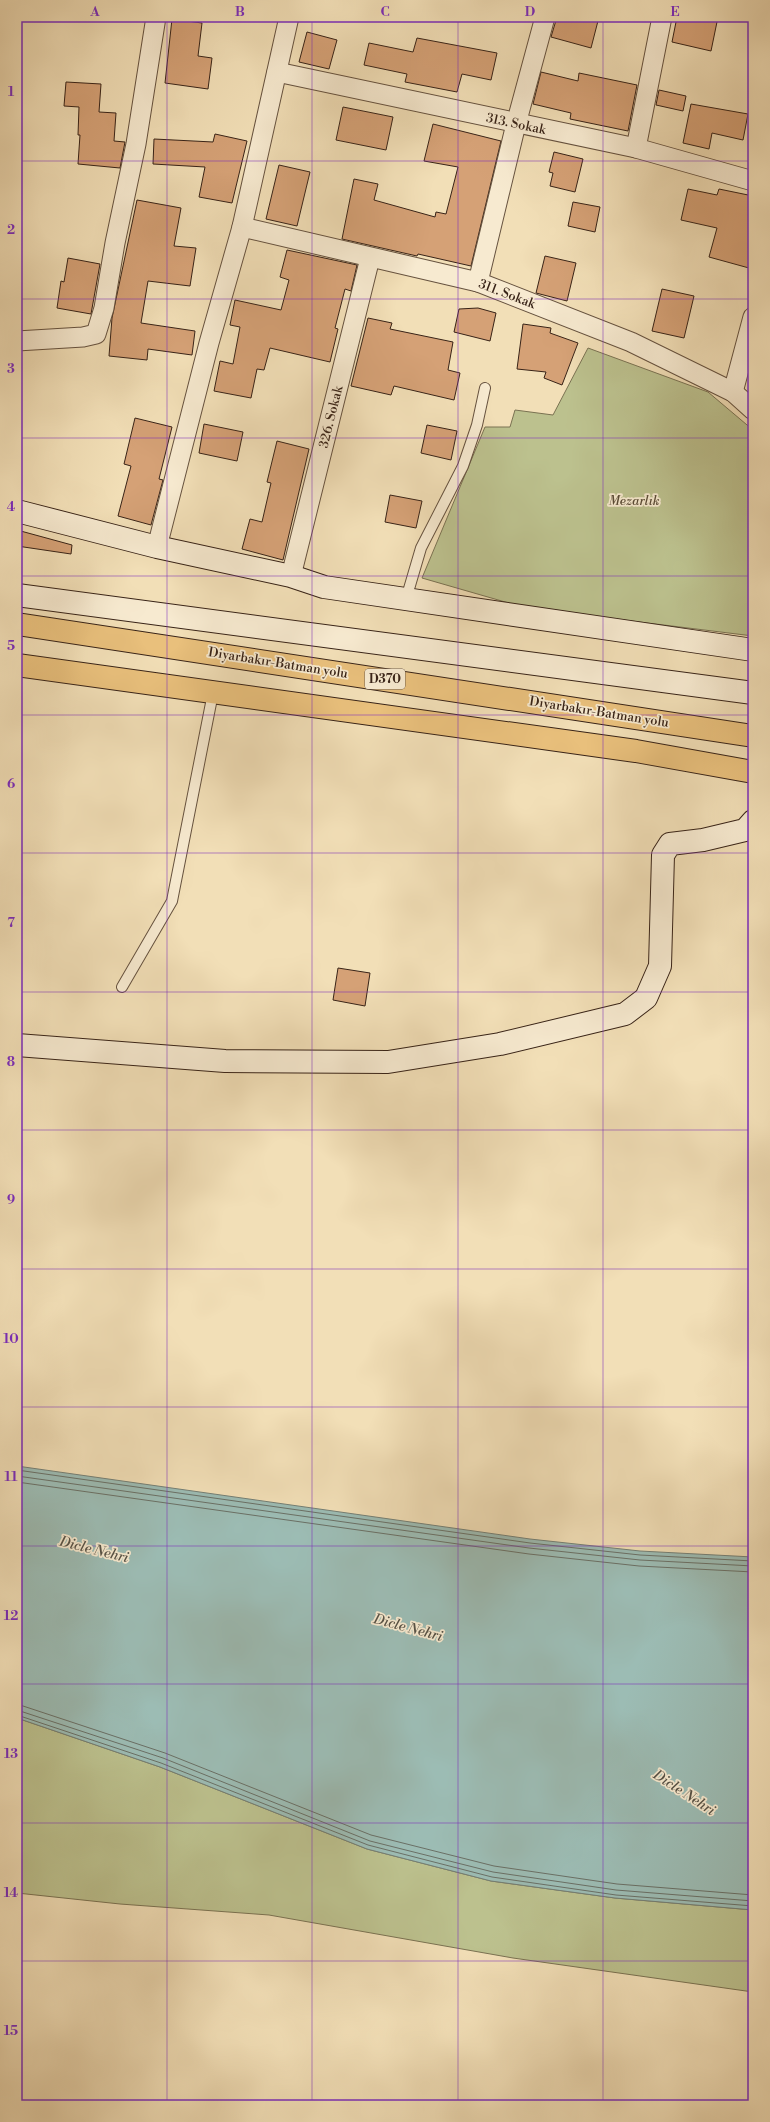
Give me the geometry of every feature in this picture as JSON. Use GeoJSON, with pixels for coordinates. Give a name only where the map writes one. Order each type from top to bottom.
{"type":"FeatureCollection","features":[{"type":"Feature","properties":{"kind":"highway","name":"Diyarbakır-Batman yolu"},"geometry":{"type":"LineString","coordinates":[[17,624],[753,736]]}},
{"type":"Feature","properties":{"kind":"highway"},"geometry":{"type":"LineString","coordinates":[[17,665],[636,751],[753,772]]}},
{"type":"Feature","properties":{"kind":"street"},"geometry":{"type":"LineString","coordinates":[[17,341],[83,337],[96,334],[104,308],[115,243],[136,144],[156,17]]}},
{"type":"Feature","properties":{"kind":"street"},"geometry":{"type":"LineString","coordinates":[[157,547],[209,343],[242,227],[289,17]]}},
{"type":"Feature","properties":{"kind":"street"},"geometry":{"type":"LineString","coordinates":[[478,282],[516,124],[545,17]]}},
{"type":"Feature","properties":{"kind":"street"},"geometry":{"type":"LineString","coordinates":[[636,148],[662,17]]}},
{"type":"Feature","properties":{"kind":"street","name":"313. Sokak"},"geometry":{"type":"LineString","coordinates":[[277,72],[516,124],[636,148],[753,181]]}},
{"type":"Feature","properties":{"kind":"street","name":"311. Sokak"},"geometry":{"type":"LineString","coordinates":[[242,227],[478,282],[631,342],[733,392],[753,410]]}},
{"type":"Feature","properties":{"kind":"street","name":"326. Sokak"},"geometry":{"type":"LineString","coordinates":[[291,576],[370,258]]}},
{"type":"Feature","properties":{"kind":"street"},"geometry":{"type":"LineString","coordinates":[[733,392],[753,317]]}},
{"type":"Feature","properties":{"kind":"street"},"geometry":{"type":"LineString","coordinates":[[17,511],[157,547],[291,576],[324,587],[753,650]]}},
{"type":"Feature","properties":{"kind":"street"},"geometry":{"type":"LineString","coordinates":[[17,595],[753,693]]}},
{"type":"Feature","properties":{"kind":"street"},"geometry":{"type":"LineString","coordinates":[[17,1045],[225,1061],[388,1062],[500,1044],[625,1014],[646,998],[660,966],[663,855],[670,844],[703,840],[745,830],[753,821]]}},
{"type":"Feature","properties":{"kind":"lane"},"geometry":{"type":"LineString","coordinates":[[406,599],[421,548],[463,466],[477,425],[485,388]]}},
{"type":"Feature","properties":{"kind":"lane"},"geometry":{"type":"LineString","coordinates":[[122,987],[172,900],[213,693]]}},
{"type":"Feature","properties":{"kind":"green space","name":"Mezarlık"},"geometry":{"type":"Polygon","coordinates":[[[588,348],[708,392],[753,430],[753,636],[526,608],[422,578],[485,427],[510,427],[515,410],[553,415],[588,348]]]}},
{"type":"Feature","properties":{"kind":"green space"},"geometry":{"type":"Polygon","coordinates":[[[17,1718],[160,1767],[367,1849],[491,1881],[615,1898],[753,1910],[753,1992],[513,1958],[269,1915],[120,1904],[17,1893],[17,1718]]]}},
{"type":"Feature","properties":{"kind":"water","name":"Dicle Nehri"},"geometry":{"type":"Polygon","coordinates":[[[17,1466],[530,1539],[640,1551],[753,1557],[753,1910],[615,1898],[491,1881],[367,1849],[160,1767],[17,1718],[17,1466]]]}},
{"type":"Feature","properties":{"kind":"building"},"geometry":{"type":"Polygon","coordinates":[[[557,17],[599,17],[591,48],[551,37],[557,17]]]}},
{"type":"Feature","properties":{"kind":"building"},"geometry":{"type":"Polygon","coordinates":[[[677,17],[718,17],[711,51],[672,42],[677,17]]]}},
{"type":"Feature","properties":{"kind":"building"},"geometry":{"type":"Polygon","coordinates":[[[172,19],[202,23],[198,56],[212,58],[208,89],[165,83],[172,19]]]}},
{"type":"Feature","properties":{"kind":"building"},"geometry":{"type":"Polygon","coordinates":[[[307,32],[337,40],[329,69],[299,62],[307,32]]]}},
{"type":"Feature","properties":{"kind":"building"},"geometry":{"type":"Polygon","coordinates":[[[417,38],[497,53],[491,80],[462,74],[457,92],[405,82],[407,74],[364,65],[369,43],[413,52],[417,38]]]}},
{"type":"Feature","properties":{"kind":"building"},"geometry":{"type":"Polygon","coordinates":[[[541,72],[578,81],[579,73],[637,85],[628,131],[570,119],[571,113],[533,104],[541,72]]]}},
{"type":"Feature","properties":{"kind":"building"},"geometry":{"type":"Polygon","coordinates":[[[66,82],[101,84],[99,112],[116,113],[114,141],[125,142],[120,168],[78,164],[80,135],[78,135],[79,107],[64,106],[66,82]]]}},
{"type":"Feature","properties":{"kind":"building"},"geometry":{"type":"Polygon","coordinates":[[[659,90],[686,96],[683,111],[656,105],[659,90]]]}},
{"type":"Feature","properties":{"kind":"building"},"geometry":{"type":"Polygon","coordinates":[[[691,104],[748,114],[743,140],[712,133],[709,149],[683,143],[691,104]]]}},
{"type":"Feature","properties":{"kind":"building"},"geometry":{"type":"Polygon","coordinates":[[[343,107],[393,117],[386,150],[336,140],[343,107]]]}},
{"type":"Feature","properties":{"kind":"building"},"geometry":{"type":"Polygon","coordinates":[[[433,124],[501,141],[471,266],[418,254],[417,256],[342,239],[354,179],[378,184],[374,200],[435,217],[436,212],[446,214],[458,167],[424,161],[433,124]]]}},
{"type":"Feature","properties":{"kind":"building"},"geometry":{"type":"Polygon","coordinates":[[[215,134],[247,141],[232,203],[199,197],[205,167],[153,164],[154,139],[213,142],[215,134]]]}},
{"type":"Feature","properties":{"kind":"building"},"geometry":{"type":"Polygon","coordinates":[[[554,152],[583,159],[575,192],[550,186],[553,173],[549,172],[554,152]]]}},
{"type":"Feature","properties":{"kind":"building"},"geometry":{"type":"Polygon","coordinates":[[[279,165],[310,172],[297,226],[266,219],[279,165]]]}},
{"type":"Feature","properties":{"kind":"building"},"geometry":{"type":"Polygon","coordinates":[[[688,189],[717,195],[719,189],[753,196],[753,254],[749,268],[709,257],[717,228],[681,220],[688,189]]]}},
{"type":"Feature","properties":{"kind":"building"},"geometry":{"type":"Polygon","coordinates":[[[137,200],[181,208],[174,246],[196,248],[190,286],[148,281],[141,323],[195,331],[192,355],[148,349],[147,360],[109,356],[112,318],[137,200]]]}},
{"type":"Feature","properties":{"kind":"building"},"geometry":{"type":"Polygon","coordinates":[[[573,202],[600,207],[595,232],[568,226],[573,202]]]}},
{"type":"Feature","properties":{"kind":"building"},"geometry":{"type":"Polygon","coordinates":[[[287,250],[357,265],[351,291],[345,289],[335,328],[338,329],[330,362],[270,348],[264,370],[257,369],[251,398],[214,391],[220,361],[233,364],[240,327],[230,325],[235,300],[281,310],[289,280],[280,277],[287,250]]]}},
{"type":"Feature","properties":{"kind":"building"},"geometry":{"type":"Polygon","coordinates":[[[545,256],[576,263],[567,301],[536,293],[545,256]]]}},
{"type":"Feature","properties":{"kind":"building"},"geometry":{"type":"Polygon","coordinates":[[[68,258],[100,264],[91,314],[57,308],[61,281],[64,282],[68,258]]]}},
{"type":"Feature","properties":{"kind":"building"},"geometry":{"type":"Polygon","coordinates":[[[662,289],[694,296],[684,338],[652,331],[662,289]]]}},
{"type":"Feature","properties":{"kind":"building"},"geometry":{"type":"Polygon","coordinates":[[[478,308],[496,313],[490,341],[454,332],[459,309],[478,308]]]}},
{"type":"Feature","properties":{"kind":"building"},"geometry":{"type":"Polygon","coordinates":[[[368,318],[392,323],[390,329],[453,342],[448,370],[460,373],[454,400],[394,386],[391,395],[351,386],[368,318]]]}},
{"type":"Feature","properties":{"kind":"building"},"geometry":{"type":"Polygon","coordinates":[[[523,324],[551,328],[550,333],[578,343],[562,385],[544,378],[546,372],[517,369],[523,324]]]}},
{"type":"Feature","properties":{"kind":"building"},"geometry":{"type":"Polygon","coordinates":[[[135,418],[172,427],[159,479],[163,480],[151,525],[118,516],[131,466],[124,464],[135,418]]]}},
{"type":"Feature","properties":{"kind":"building"},"geometry":{"type":"Polygon","coordinates":[[[204,424],[243,432],[237,461],[199,453],[204,424]]]}},
{"type":"Feature","properties":{"kind":"building"},"geometry":{"type":"Polygon","coordinates":[[[427,425],[457,431],[451,460],[421,453],[427,425]]]}},
{"type":"Feature","properties":{"kind":"building"},"geometry":{"type":"Polygon","coordinates":[[[277,441],[309,449],[283,560],[242,549],[250,519],[262,522],[271,483],[267,482],[277,441]]]}},
{"type":"Feature","properties":{"kind":"building"},"geometry":{"type":"Polygon","coordinates":[[[390,495],[422,501],[416,528],[385,522],[390,495]]]}},
{"type":"Feature","properties":{"kind":"building"},"geometry":{"type":"Polygon","coordinates":[[[17,530],[72,545],[71,554],[17,546],[17,530]]]}},
{"type":"Feature","properties":{"kind":"building"},"geometry":{"type":"Polygon","coordinates":[[[338,968],[370,973],[365,1006],[333,1000],[338,968]]]}}]}
